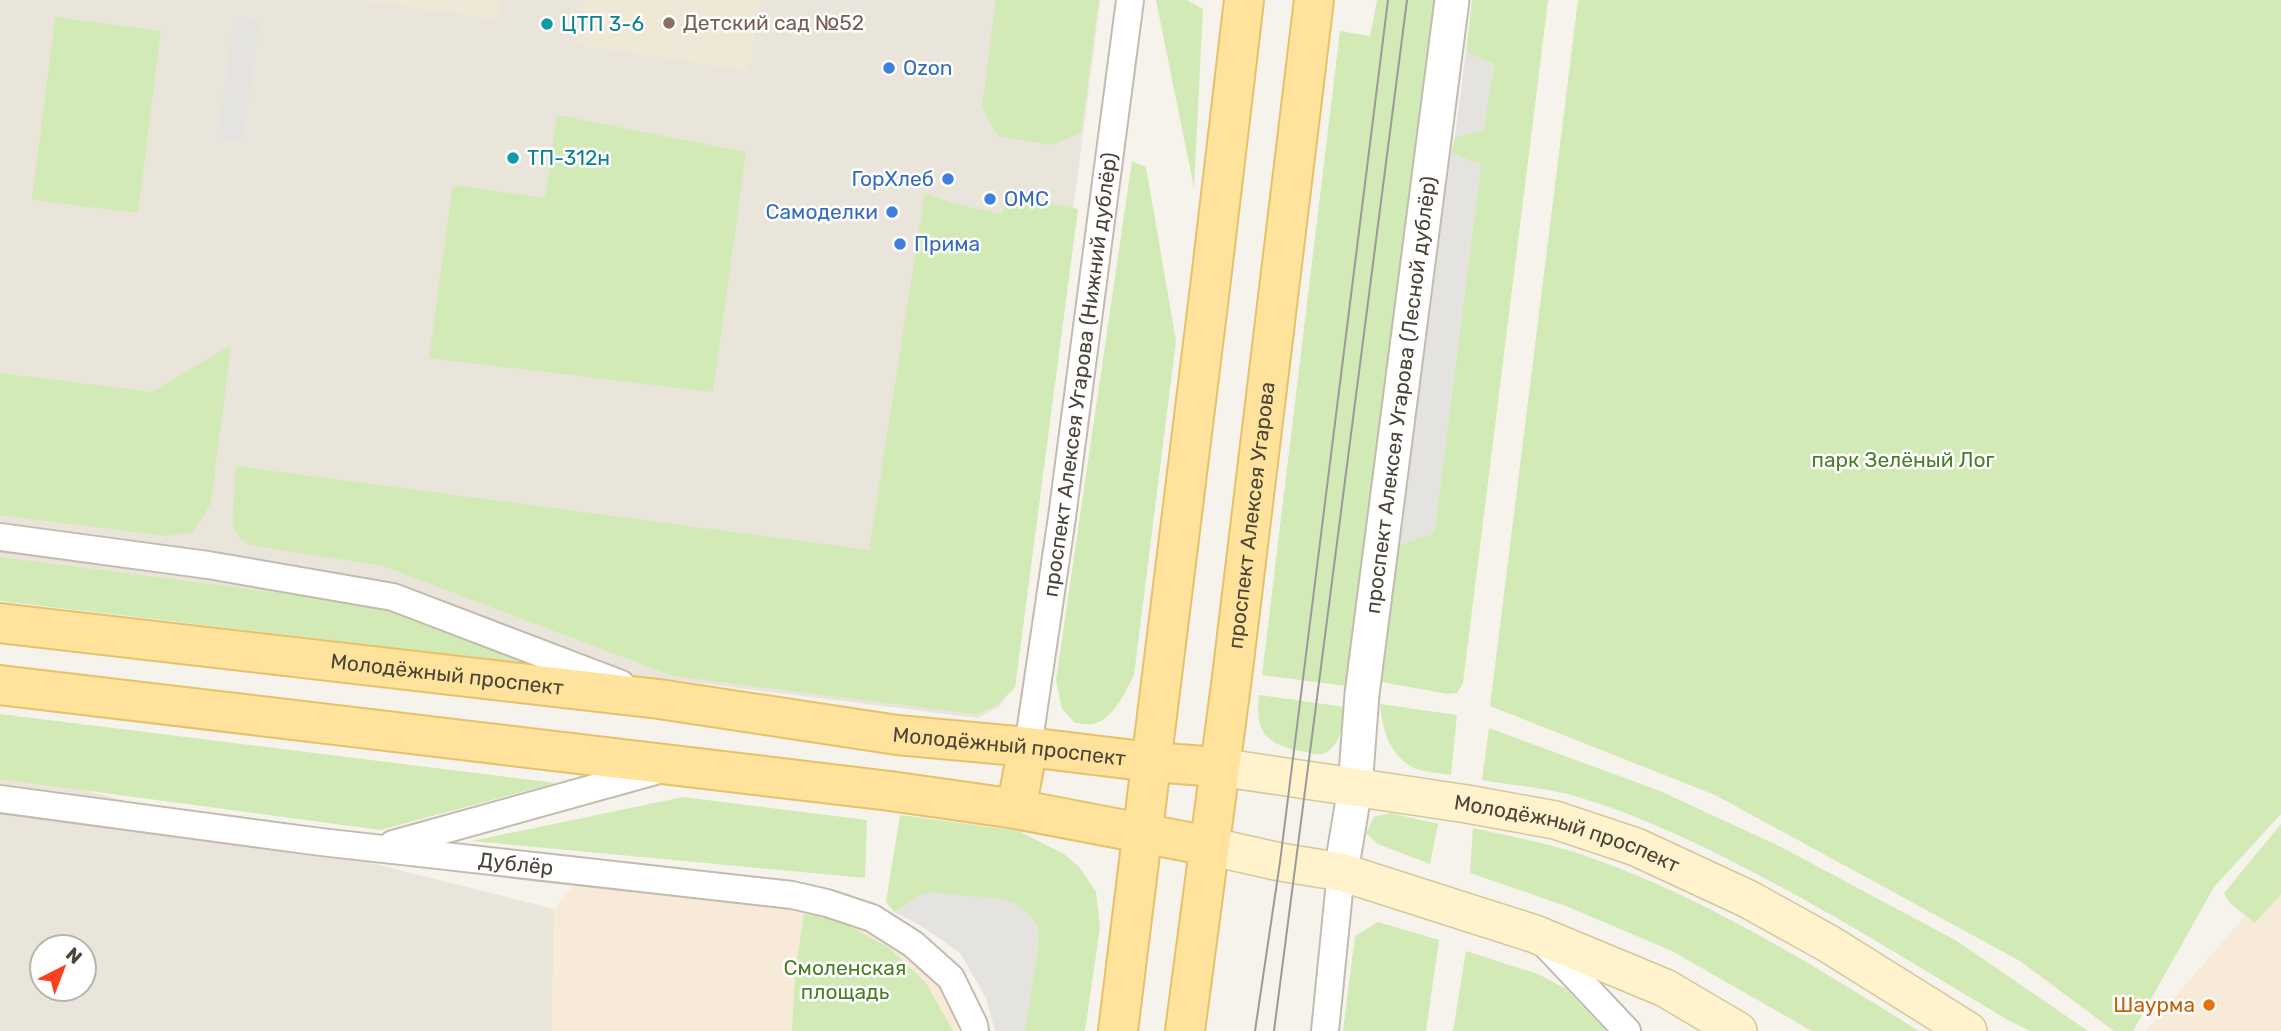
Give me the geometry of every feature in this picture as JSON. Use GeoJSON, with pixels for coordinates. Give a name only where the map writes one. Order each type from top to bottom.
{"type":"FeatureCollection","features":[{"type":"Feature","properties":{"kind":"main road"},"geometry":{"type":"LineString","coordinates":[[1118,1031],[1211,289],[1244,0]]}},
{"type":"Feature","properties":{"kind":"main road","name":"проспект Алексея Угарова"},"geometry":{"type":"LineString","coordinates":[[1185,1031],[1314,0]]}},
{"type":"Feature","properties":{"kind":"main road","name":"Молодёжный проспект"},"geometry":{"type":"LineString","coordinates":[[0,623],[659,699],[897,734],[1219,768],[1467,804],[1555,820],[1636,848],[1748,899],[1829,944],[1968,1031]]}},
{"type":"Feature","properties":{"kind":"main road"},"geometry":{"type":"LineString","coordinates":[[0,685],[1016,809],[1341,872],[1535,934],[1665,988],[1738,1031]]}},
{"type":"Feature","properties":{"kind":"main road"},"geometry":{"type":"LineString","coordinates":[[1016,809],[1028,747]]}},
{"type":"Feature","properties":{"kind":"street","name":"проспект Алексея Угарова (Нижний дублёр)"},"geometry":{"type":"LineString","coordinates":[[1028,747],[1062,517],[1130,0]]}},
{"type":"Feature","properties":{"kind":"street","name":"проспект Алексея Угарова (Лесной дублёр)"},"geometry":{"type":"LineString","coordinates":[[1341,872],[1354,788],[1362,694],[1452,0]]}},
{"type":"Feature","properties":{"kind":"street"},"geometry":{"type":"LineString","coordinates":[[0,537],[208,565],[393,597],[659,699]]}},
{"type":"Feature","properties":{"kind":"street"},"geometry":{"type":"LineString","coordinates":[[381,848],[672,766]]}},
{"type":"Feature","properties":{"kind":"street","name":"Дублёр"},"geometry":{"type":"LineString","coordinates":[[0,799],[321,842],[792,895],[827,903],[872,918],[913,944],[951,978],[975,1031]]}},
{"type":"Feature","properties":{"kind":"street"},"geometry":{"type":"LineString","coordinates":[[1325,1031],[1341,872]]}},
{"type":"Feature","properties":{"kind":"street"},"geometry":{"type":"LineString","coordinates":[[1535,934],[1627,1031]]}},
{"type":"Feature","properties":{"kind":"shaded area"},"geometry":{"type":"Polygon","coordinates":[[[0,0],[1100,0],[1013,686],[1000,706],[978,718],[0,596],[0,0]]]}},
{"type":"Feature","properties":{"kind":"shaded area"},"geometry":{"type":"Polygon","coordinates":[[[360,0],[501,0],[498,20],[360,0]]]}},
{"type":"Feature","properties":{"kind":"shaded area","name":"Детский сад №52"},"geometry":{"type":"Polygon","coordinates":[[[585,0],[760,0],[749,71],[577,45],[585,0]]]}},
{"type":"Feature","properties":{"kind":"shaded area"},"geometry":{"type":"Polygon","coordinates":[[[235,16],[260,20],[243,141],[217,138],[235,16]]]}},
{"type":"Feature","properties":{"kind":"shaded area"},"geometry":{"type":"Polygon","coordinates":[[[1466,52],[1494,64],[1483,130],[1455,137],[1466,52]]]}},
{"type":"Feature","properties":{"kind":"shaded area"},"geometry":{"type":"Polygon","coordinates":[[[1451,153],[1481,165],[1434,533],[1399,545],[1451,153]]]}},
{"type":"Feature","properties":{"kind":"shaded area"},"geometry":{"type":"Polygon","coordinates":[[[0,769],[554,909],[552,1031],[0,1031],[0,769]]]}},
{"type":"Feature","properties":{"kind":"shaded area"},"geometry":{"type":"Polygon","coordinates":[[[2281,874],[2281,1031],[2146,1031],[2281,874]]]}},
{"type":"Feature","properties":{"kind":"shaded area"},"geometry":{"type":"Polygon","coordinates":[[[578,880],[810,906],[882,933],[938,982],[959,1031],[552,1031],[554,909],[578,880]]]}},
{"type":"Feature","properties":{"kind":"shaded area"},"geometry":{"type":"Polygon","coordinates":[[[929,892],[1002,899],[1015,903],[1029,914],[1037,927],[1038,944],[1025,1031],[995,1031],[986,998],[960,953],[920,925],[894,912],[929,892]]]}},
{"type":"Feature","properties":{"kind":"green space"},"geometry":{"type":"Polygon","coordinates":[[[996,0],[1099,0],[1081,132],[1053,145],[998,136],[982,107],[996,0]]]}},
{"type":"Feature","properties":{"kind":"green space"},"geometry":{"type":"Polygon","coordinates":[[[1156,0],[1187,0],[1203,9],[1194,188],[1156,0]]]}},
{"type":"Feature","properties":{"kind":"green space"},"geometry":{"type":"Polygon","coordinates":[[[1377,0],[1436,0],[1346,686],[1262,675],[1340,31],[1370,36],[1377,0]]]}},
{"type":"Feature","properties":{"kind":"green space"},"geometry":{"type":"Polygon","coordinates":[[[1472,0],[1548,0],[1463,683],[1457,693],[1448,694],[1382,682],[1399,545],[1434,533],[1481,165],[1451,153],[1455,137],[1483,130],[1494,64],[1466,52],[1472,0]]]}},
{"type":"Feature","properties":{"kind":"green space","name":"парк Зелёный Лог"},"geometry":{"type":"Polygon","coordinates":[[[1578,0],[2281,0],[2281,814],[2214,887],[2133,1031],[2114,1031],[2020,961],[1715,795],[1490,706],[1578,0]]]}},
{"type":"Feature","properties":{"kind":"green space"},"geometry":{"type":"Polygon","coordinates":[[[55,17],[161,31],[138,213],[32,200],[55,17]]]}},
{"type":"Feature","properties":{"kind":"green space"},"geometry":{"type":"Polygon","coordinates":[[[557,115],[746,152],[713,392],[429,358],[453,185],[545,198],[557,115]]]}},
{"type":"Feature","properties":{"kind":"green space"},"geometry":{"type":"Polygon","coordinates":[[[1132,161],[1146,167],[1176,341],[1134,675],[1123,696],[1107,717],[1093,724],[1075,723],[1062,709],[1056,680],[1132,161]]]}},
{"type":"Feature","properties":{"kind":"green space"},"geometry":{"type":"Polygon","coordinates":[[[925,193],[956,204],[1001,214],[1011,197],[1078,209],[1015,688],[995,706],[975,714],[673,676],[383,566],[249,545],[239,538],[232,524],[236,466],[869,550],[925,193]]]}},
{"type":"Feature","properties":{"kind":"green space"},"geometry":{"type":"Polygon","coordinates":[[[231,345],[211,503],[193,532],[167,536],[0,515],[0,373],[152,392],[231,345]]]}},
{"type":"Feature","properties":{"kind":"green space"},"geometry":{"type":"Polygon","coordinates":[[[0,557],[391,607],[549,666],[0,601],[0,557]]]}},
{"type":"Feature","properties":{"kind":"green space"},"geometry":{"type":"Polygon","coordinates":[[[1259,695],[1345,707],[1336,743],[1327,752],[1314,754],[1274,742],[1262,729],[1259,720],[1259,695]]]}},
{"type":"Feature","properties":{"kind":"green space"},"geometry":{"type":"Polygon","coordinates":[[[1380,704],[1457,715],[1451,775],[1416,769],[1397,755],[1385,731],[1380,704]]]}},
{"type":"Feature","properties":{"kind":"green space"},"geometry":{"type":"Polygon","coordinates":[[[0,714],[556,783],[380,830],[0,779],[0,714]]]}},
{"type":"Feature","properties":{"kind":"green space"},"geometry":{"type":"Polygon","coordinates":[[[1489,728],[1660,791],[1781,847],[1957,941],[2088,1031],[2030,1031],[1782,888],[1660,827],[1567,794],[1482,780],[1489,728]]]}},
{"type":"Feature","properties":{"kind":"green space"},"geometry":{"type":"Polygon","coordinates":[[[683,797],[867,820],[865,878],[472,841],[683,797]]]}},
{"type":"Feature","properties":{"kind":"green space"},"geometry":{"type":"Polygon","coordinates":[[[1391,813],[1438,824],[1430,864],[1378,844],[1366,833],[1374,817],[1391,813]]]}},
{"type":"Feature","properties":{"kind":"green space"},"geometry":{"type":"Polygon","coordinates":[[[900,815],[1019,831],[1064,854],[1080,868],[1096,892],[1100,927],[1085,1031],[1025,1031],[1038,944],[1037,927],[1029,914],[905,906],[894,912],[886,902],[900,815]]]}},
{"type":"Feature","properties":{"kind":"green space"},"geometry":{"type":"Polygon","coordinates":[[[2281,824],[2281,894],[2255,923],[2230,903],[2224,893],[2281,824]]]}},
{"type":"Feature","properties":{"kind":"green space"},"geometry":{"type":"Polygon","coordinates":[[[1473,828],[1570,851],[1671,890],[1756,933],[1919,1031],[1812,1031],[1672,951],[1566,906],[1470,873],[1473,828]]]}},
{"type":"Feature","properties":{"kind":"green space","name":"Смоленская площадь"},"geometry":{"type":"Polygon","coordinates":[[[804,914],[832,917],[888,947],[926,983],[953,1031],[792,1031],[795,973],[804,914]]]}},
{"type":"Feature","properties":{"kind":"green space"},"geometry":{"type":"Polygon","coordinates":[[[1378,922],[1439,940],[1426,1031],[1343,1031],[1355,936],[1378,922]]]}},
{"type":"Feature","properties":{"kind":"green space"},"geometry":{"type":"Polygon","coordinates":[[[1466,951],[1538,974],[1566,989],[1606,1031],[1453,1031],[1466,951]]]}},
{"type":"Feature","properties":{"kind":"tram line"},"geometry":{"type":"LineString","coordinates":[[1255,1031],[1280,862],[1388,0]]}},
{"type":"Feature","properties":{"kind":"tram line"},"geometry":{"type":"LineString","coordinates":[[1274,1031],[1407,0]]}},
{"type":"Feature","properties":{"kind":"place","name":"Детский сад №52"},"geometry":{"type":"Point","coordinates":[669,23]}},
{"type":"Feature","properties":{"kind":"place","name":"ЦТП 3-6"},"geometry":{"type":"Point","coordinates":[547,24]}},
{"type":"Feature","properties":{"kind":"place","name":"Ozon"},"geometry":{"type":"Point","coordinates":[889,68]}},
{"type":"Feature","properties":{"kind":"place","name":"ТП-312н"},"geometry":{"type":"Point","coordinates":[513,158]}},
{"type":"Feature","properties":{"kind":"place","name":"ГорХлеб"},"geometry":{"type":"Point","coordinates":[948,179]}},
{"type":"Feature","properties":{"kind":"place","name":"ОМС"},"geometry":{"type":"Point","coordinates":[990,199]}},
{"type":"Feature","properties":{"kind":"place","name":"Самоделки"},"geometry":{"type":"Point","coordinates":[892,212]}},
{"type":"Feature","properties":{"kind":"place","name":"Прима"},"geometry":{"type":"Point","coordinates":[900,244]}},
{"type":"Feature","properties":{"kind":"place","name":"Шаурма"},"geometry":{"type":"Point","coordinates":[2209,1005]}}]}
